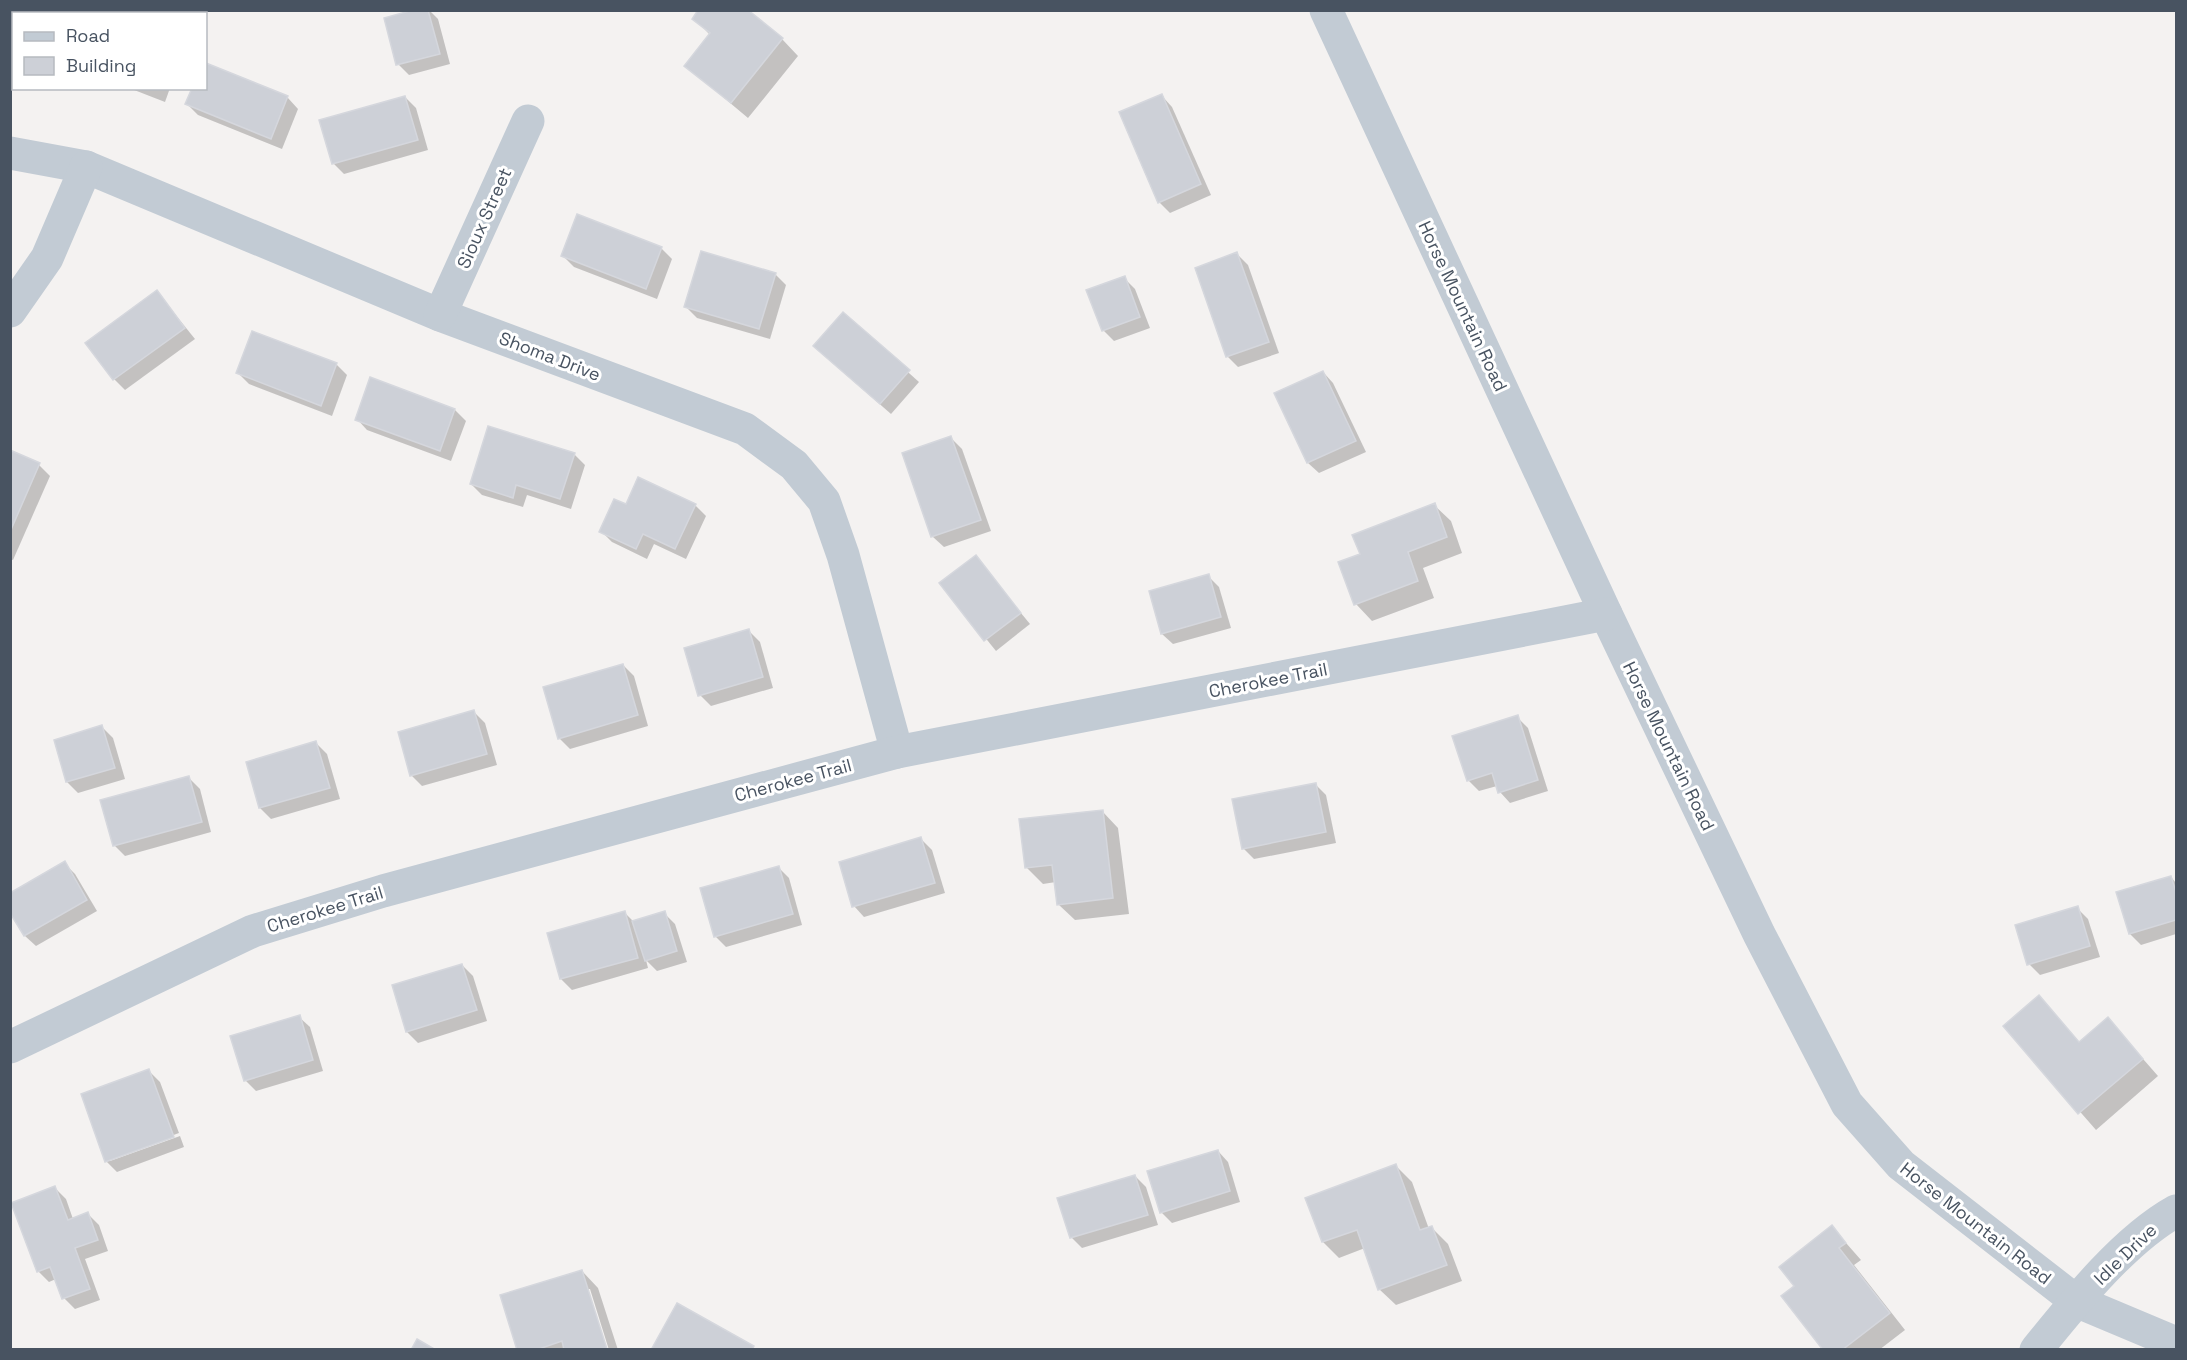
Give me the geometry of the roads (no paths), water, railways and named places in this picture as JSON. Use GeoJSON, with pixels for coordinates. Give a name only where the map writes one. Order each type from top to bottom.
{"type":"FeatureCollection","features":[{"type":"Feature","properties":{"kind":"street","name":"Horse Mountain Road"},"geometry":{"type":"LineString","coordinates":[[1326,10],[1606,614],[1759,934],[1847,1104],[1901,1164],[2076,1301],[2176,1343]]}},
{"type":"Feature","properties":{"kind":"street","name":"Sioux Street"},"geometry":{"type":"LineString","coordinates":[[440,315],[528,121]]}},
{"type":"Feature","properties":{"kind":"street","name":"Shoma Drive"},"geometry":{"type":"LineString","coordinates":[[10,153],[86,167],[440,315],[745,429],[794,465],[824,501],[836,533],[897,752]]}},
{"type":"Feature","properties":{"kind":"street"},"geometry":{"type":"LineString","coordinates":[[10,310],[47,258],[86,167]]}},
{"type":"Feature","properties":{"kind":"street","name":"Cherokee Trail"},"geometry":{"type":"LineString","coordinates":[[10,1047],[253,931],[383,891],[897,752],[1606,614]]}},
{"type":"Feature","properties":{"kind":"street","name":"Idle Drive"},"geometry":{"type":"LineString","coordinates":[[2036,1350],[2076,1301],[2152,1224],[2176,1211]]}}]}
